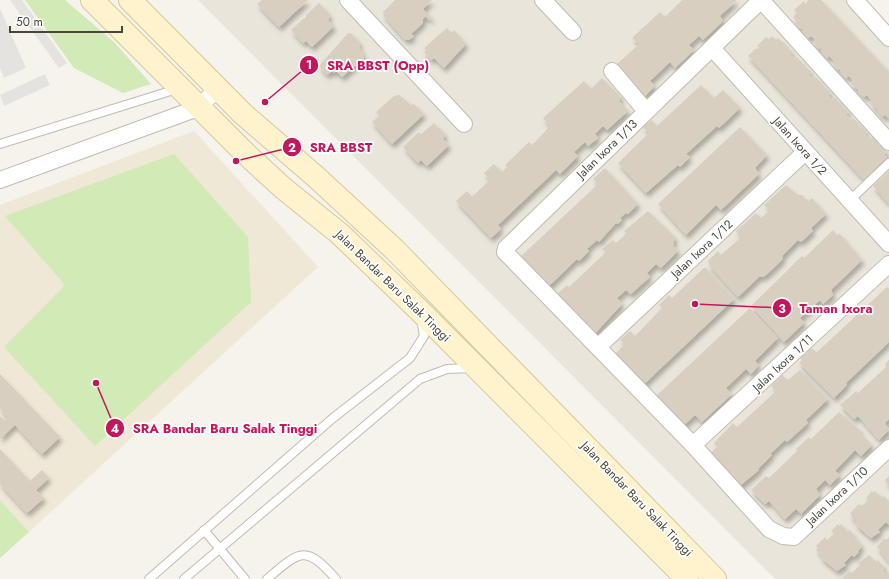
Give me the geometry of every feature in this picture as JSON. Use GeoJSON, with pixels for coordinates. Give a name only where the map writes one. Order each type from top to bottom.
{"type":"FeatureCollection","features":[{"type":"Feature","properties":{"kind":"main road","name":"Jalan Bandar Baru Salak Tinggi"},"geometry":{"type":"LineString","coordinates":[[92,0],[198,108],[283,188],[340,234],[419,310],[687,579]]}},
{"type":"Feature","properties":{"kind":"main road","name":"Jalan Bandar Baru Salak Tinggi"},"geometry":{"type":"LineString","coordinates":[[130,0],[243,114],[315,176],[394,249],[715,579]]}},
{"type":"Feature","properties":{"kind":"street"},"geometry":{"type":"LineString","coordinates":[[348,0],[464,124]]}},
{"type":"Feature","properties":{"kind":"street"},"geometry":{"type":"LineString","coordinates":[[543,0],[573,32]]}},
{"type":"Feature","properties":{"kind":"street"},"geometry":{"type":"LineString","coordinates":[[761,0],[889,142]]}},
{"type":"Feature","properties":{"kind":"street","name":"Jalan Ixora 1/13"},"geometry":{"type":"LineString","coordinates":[[598,346],[505,252],[506,248],[761,0]]}},
{"type":"Feature","properties":{"kind":"street"},"geometry":{"type":"LineString","coordinates":[[855,0],[889,38]]}},
{"type":"Feature","properties":{"kind":"street","name":"Jalan Ixora 1/2"},"geometry":{"type":"LineString","coordinates":[[712,48],[889,244]]}},
{"type":"Feature","properties":{"kind":"street"},"geometry":{"type":"LineString","coordinates":[[612,71],[646,111]]}},
{"type":"Feature","properties":{"kind":"street"},"geometry":{"type":"LineString","coordinates":[[0,180],[198,108],[218,88]]}},
{"type":"Feature","properties":{"kind":"street","name":"Jalan Ixora 1/12"},"geometry":{"type":"LineString","coordinates":[[598,346],[805,152]]}},
{"type":"Feature","properties":{"kind":"street","name":"Jalan Ixora 1/11"},"geometry":{"type":"LineString","coordinates":[[693,445],[889,264]]}},
{"type":"Feature","properties":{"kind":"street"},"geometry":{"type":"LineString","coordinates":[[598,346],[693,445]]}},
{"type":"Feature","properties":{"kind":"street","name":"Jalan Ixora 1/10"},"geometry":{"type":"LineString","coordinates":[[693,445],[769,528],[783,536],[794,537],[889,448]]}},
{"type":"Feature","properties":{"kind":"lane"},"geometry":{"type":"LineString","coordinates":[[0,144],[180,88]]}},
{"type":"Feature","properties":{"kind":"lane"},"geometry":{"type":"LineString","coordinates":[[849,201],[889,163]]}},
{"type":"Feature","properties":{"kind":"lane"},"geometry":{"type":"LineString","coordinates":[[149,579],[333,418],[410,358],[424,336],[419,310]]}},
{"type":"Feature","properties":{"kind":"lane"},"geometry":{"type":"LineString","coordinates":[[184,579],[420,379],[447,369],[477,368]]}},
{"type":"Feature","properties":{"kind":"lane"},"geometry":{"type":"LineString","coordinates":[[204,530],[244,579]]}},
{"type":"Feature","properties":{"kind":"lane"},"geometry":{"type":"LineString","coordinates":[[267,579],[293,557],[306,555],[320,561],[336,579]]}},
{"type":"Feature","properties":{"kind":"shaded area"},"geometry":{"type":"Polygon","coordinates":[[[10,0],[22,0],[67,63],[59,68],[10,0]]]}},
{"type":"Feature","properties":{"kind":"shaded area"},"geometry":{"type":"Polygon","coordinates":[[[198,0],[862,0],[889,29],[889,579],[775,579],[198,0]]]}},
{"type":"Feature","properties":{"kind":"shaded area"},"geometry":{"type":"Polygon","coordinates":[[[0,9],[26,68],[4,78],[0,68],[0,9]]]}},
{"type":"Feature","properties":{"kind":"shaded area"},"geometry":{"type":"Polygon","coordinates":[[[45,74],[50,85],[4,106],[0,95],[45,74]]]}},
{"type":"Feature","properties":{"kind":"shaded area"},"geometry":{"type":"Polygon","coordinates":[[[194,131],[318,267],[29,532],[0,500],[0,205],[194,131]]]}},
{"type":"Feature","properties":{"kind":"green space"},"geometry":{"type":"Polygon","coordinates":[[[25,0],[65,0],[115,43],[151,84],[123,93],[74,68],[25,0]]]}},
{"type":"Feature","properties":{"kind":"green space"},"geometry":{"type":"Polygon","coordinates":[[[174,154],[248,237],[251,302],[95,446],[4,347],[65,285],[5,216],[174,154]]]}},
{"type":"Feature","properties":{"kind":"green space"},"geometry":{"type":"Polygon","coordinates":[[[0,500],[29,532],[0,558],[0,500]]]}},
{"type":"Feature","properties":{"kind":"building"},"geometry":{"type":"Polygon","coordinates":[[[262,0],[308,0],[279,27],[257,4],[262,0]]]}},
{"type":"Feature","properties":{"kind":"building"},"geometry":{"type":"Polygon","coordinates":[[[395,0],[432,0],[423,9],[432,18],[429,20],[426,16],[423,19],[423,23],[411,34],[414,36],[409,40],[404,39],[384,16],[383,12],[395,0]]]}},
{"type":"Feature","properties":{"kind":"building"},"geometry":{"type":"Polygon","coordinates":[[[682,0],[737,0],[720,16],[723,21],[703,40],[699,36],[689,45],[694,50],[675,68],[670,62],[650,81],[655,86],[645,96],[616,65],[639,44],[632,38],[660,12],[665,17],[682,0]]]}},
{"type":"Feature","properties":{"kind":"building"},"geometry":{"type":"Polygon","coordinates":[[[808,0],[821,0],[889,72],[889,119],[885,115],[883,117],[877,111],[878,108],[876,109],[870,102],[872,101],[867,95],[864,97],[858,91],[859,88],[857,89],[850,83],[853,81],[849,76],[846,78],[840,71],[841,69],[838,70],[832,63],[834,61],[829,56],[827,58],[821,51],[822,48],[819,49],[813,42],[815,40],[811,36],[808,38],[802,31],[803,29],[794,23],[797,21],[793,17],[797,13],[794,10],[804,1],[806,4],[808,0]]]}},
{"type":"Feature","properties":{"kind":"building"},"geometry":{"type":"Polygon","coordinates":[[[319,3],[330,15],[328,20],[334,26],[312,47],[306,41],[303,43],[291,30],[304,18],[306,18],[306,15],[319,3]]]}},
{"type":"Feature","properties":{"kind":"building"},"geometry":{"type":"Polygon","coordinates":[[[447,28],[452,33],[454,30],[466,44],[444,68],[434,58],[431,60],[424,52],[426,50],[424,48],[447,28]]]}},
{"type":"Feature","properties":{"kind":"building"},"geometry":{"type":"Polygon","coordinates":[[[348,33],[352,34],[360,43],[359,47],[364,58],[342,77],[336,71],[334,73],[332,71],[327,75],[319,66],[348,33]]]}},
{"type":"Feature","properties":{"kind":"building"},"geometry":{"type":"Polygon","coordinates":[[[772,36],[776,40],[778,38],[785,44],[784,47],[786,46],[793,53],[790,55],[795,59],[797,57],[803,64],[802,67],[805,66],[811,72],[809,75],[814,79],[816,77],[823,84],[821,87],[824,86],[831,93],[828,95],[832,100],[835,97],[841,104],[840,107],[842,105],[849,112],[846,114],[851,120],[853,118],[859,124],[858,127],[861,126],[867,132],[865,134],[870,139],[872,137],[879,144],[877,147],[880,145],[887,152],[884,155],[887,157],[864,180],[748,56],[755,49],[760,48],[757,46],[766,37],[769,39],[772,36]]]}},
{"type":"Feature","properties":{"kind":"building"},"geometry":{"type":"Polygon","coordinates":[[[602,78],[621,97],[619,101],[628,111],[607,130],[603,126],[595,134],[598,138],[588,146],[585,142],[574,152],[578,156],[560,174],[556,170],[498,225],[501,229],[491,238],[456,201],[467,191],[472,197],[490,180],[484,173],[494,164],[502,172],[507,167],[505,165],[529,142],[532,145],[550,126],[543,118],[584,81],[591,89],[602,78]]]}},
{"type":"Feature","properties":{"kind":"building"},"geometry":{"type":"Polygon","coordinates":[[[701,85],[714,98],[723,90],[740,108],[719,128],[717,126],[686,154],[690,157],[680,167],[678,165],[646,193],[618,163],[649,133],[643,127],[652,120],[657,126],[701,85]]]}},
{"type":"Feature","properties":{"kind":"building"},"geometry":{"type":"Polygon","coordinates":[[[399,95],[411,105],[414,104],[424,114],[392,144],[372,122],[379,116],[376,112],[394,96],[399,95]]]}},
{"type":"Feature","properties":{"kind":"building"},"geometry":{"type":"Polygon","coordinates":[[[434,123],[445,134],[443,139],[449,145],[427,166],[421,160],[418,163],[403,147],[419,132],[421,134],[434,123]]]}},
{"type":"Feature","properties":{"kind":"building"},"geometry":{"type":"Polygon","coordinates":[[[740,127],[767,155],[755,168],[759,174],[721,210],[716,205],[686,235],[658,204],[740,127]]]}},
{"type":"Feature","properties":{"kind":"building"},"geometry":{"type":"Polygon","coordinates":[[[605,168],[638,204],[628,214],[626,213],[620,218],[622,220],[618,224],[616,223],[599,242],[597,240],[587,249],[589,251],[579,261],[577,259],[547,288],[518,259],[598,184],[593,179],[605,168]]]}},
{"type":"Feature","properties":{"kind":"building"},"geometry":{"type":"Polygon","coordinates":[[[889,171],[889,204],[873,186],[889,171]]]}},
{"type":"Feature","properties":{"kind":"building"},"geometry":{"type":"Polygon","coordinates":[[[786,185],[798,195],[802,195],[808,201],[812,198],[826,214],[811,228],[813,231],[801,242],[798,240],[783,255],[782,260],[765,276],[759,277],[738,297],[710,266],[708,261],[718,251],[721,255],[740,238],[736,231],[756,213],[761,218],[770,210],[764,205],[786,185]]]}},
{"type":"Feature","properties":{"kind":"building"},"geometry":{"type":"Polygon","coordinates":[[[648,211],[675,237],[673,245],[678,251],[661,268],[656,264],[647,273],[650,277],[631,294],[626,290],[617,298],[622,304],[592,337],[555,296],[567,285],[569,287],[606,252],[602,249],[613,240],[616,243],[626,234],[624,231],[648,211]]]}},
{"type":"Feature","properties":{"kind":"building"},"geometry":{"type":"Polygon","coordinates":[[[833,230],[837,235],[840,234],[862,260],[831,290],[833,295],[823,304],[820,300],[800,318],[804,323],[784,342],[751,306],[802,256],[804,258],[833,230]]]}},
{"type":"Feature","properties":{"kind":"building"},"geometry":{"type":"Polygon","coordinates":[[[705,267],[734,299],[642,386],[614,355],[625,344],[620,340],[630,331],[635,336],[662,308],[659,305],[669,295],[672,298],[705,267]]]}},
{"type":"Feature","properties":{"kind":"building"},"geometry":{"type":"Polygon","coordinates":[[[887,287],[889,289],[889,342],[846,383],[847,385],[834,398],[799,363],[802,360],[800,358],[811,348],[817,352],[887,287]]]}},
{"type":"Feature","properties":{"kind":"building"},"geometry":{"type":"Polygon","coordinates":[[[750,308],[778,338],[755,361],[759,365],[751,374],[746,369],[726,388],[732,394],[702,422],[695,415],[684,425],[656,396],[750,308]]]}},
{"type":"Feature","properties":{"kind":"building"},"geometry":{"type":"Polygon","coordinates":[[[889,360],[889,419],[885,423],[889,430],[879,440],[858,416],[854,419],[840,405],[856,391],[858,393],[886,367],[885,364],[889,360]]]}},
{"type":"Feature","properties":{"kind":"building"},"geometry":{"type":"Polygon","coordinates":[[[800,370],[828,399],[806,420],[808,423],[787,442],[785,440],[770,454],[772,455],[758,469],[759,470],[736,489],[706,457],[717,447],[714,443],[733,423],[737,427],[776,391],[771,386],[782,375],[788,380],[800,370]]]}},
{"type":"Feature","properties":{"kind":"building"},"geometry":{"type":"Polygon","coordinates":[[[0,374],[60,437],[42,454],[15,425],[0,439],[0,416],[5,421],[8,418],[0,409],[0,374]]]}},
{"type":"Feature","properties":{"kind":"building"},"geometry":{"type":"Polygon","coordinates":[[[839,412],[861,431],[859,432],[872,445],[861,456],[855,450],[835,471],[840,475],[830,485],[825,480],[816,489],[820,495],[801,514],[796,509],[785,519],[769,501],[765,504],[751,490],[766,476],[769,478],[797,451],[796,449],[809,437],[811,439],[839,412]]]}},
{"type":"Feature","properties":{"kind":"building"},"geometry":{"type":"Polygon","coordinates":[[[0,449],[30,481],[42,470],[49,478],[36,490],[44,498],[27,513],[0,484],[0,449]]]}},
{"type":"Feature","properties":{"kind":"building"},"geometry":{"type":"Polygon","coordinates":[[[889,476],[889,487],[885,480],[889,476]]]}},
{"type":"Feature","properties":{"kind":"building"},"geometry":{"type":"Polygon","coordinates":[[[872,491],[873,493],[875,491],[882,498],[884,496],[889,501],[889,525],[886,522],[878,530],[880,532],[871,538],[855,524],[857,523],[850,513],[859,504],[862,506],[868,500],[866,498],[872,491]]]}},
{"type":"Feature","properties":{"kind":"building"},"geometry":{"type":"Polygon","coordinates":[[[838,524],[839,526],[841,524],[848,532],[850,530],[862,546],[854,557],[852,555],[844,563],[846,565],[837,571],[821,558],[822,556],[816,550],[818,548],[816,546],[825,537],[827,540],[834,534],[831,531],[838,524]]]}},
{"type":"Feature","properties":{"kind":"building"},"geometry":{"type":"Polygon","coordinates":[[[889,537],[889,562],[877,547],[884,538],[886,540],[889,537]]]}},
{"type":"Feature","properties":{"kind":"building"},"geometry":{"type":"Polygon","coordinates":[[[869,555],[876,562],[878,560],[885,568],[883,570],[886,574],[889,574],[889,579],[841,579],[850,571],[852,573],[860,565],[858,563],[869,555]]]}},
{"type":"Feature","properties":{"kind":"place","name":"SRA BBST (Opp)"},"geometry":{"type":"Point","coordinates":[265,102]}},
{"type":"Feature","properties":{"kind":"place","name":"SRA BBST"},"geometry":{"type":"Point","coordinates":[236,161]}},
{"type":"Feature","properties":{"kind":"place","name":"Taman Ixora"},"geometry":{"type":"Point","coordinates":[695,304]}},
{"type":"Feature","properties":{"kind":"place","name":"SRA Bandar Baru Salak Tinggi"},"geometry":{"type":"Point","coordinates":[96,383]}}]}
